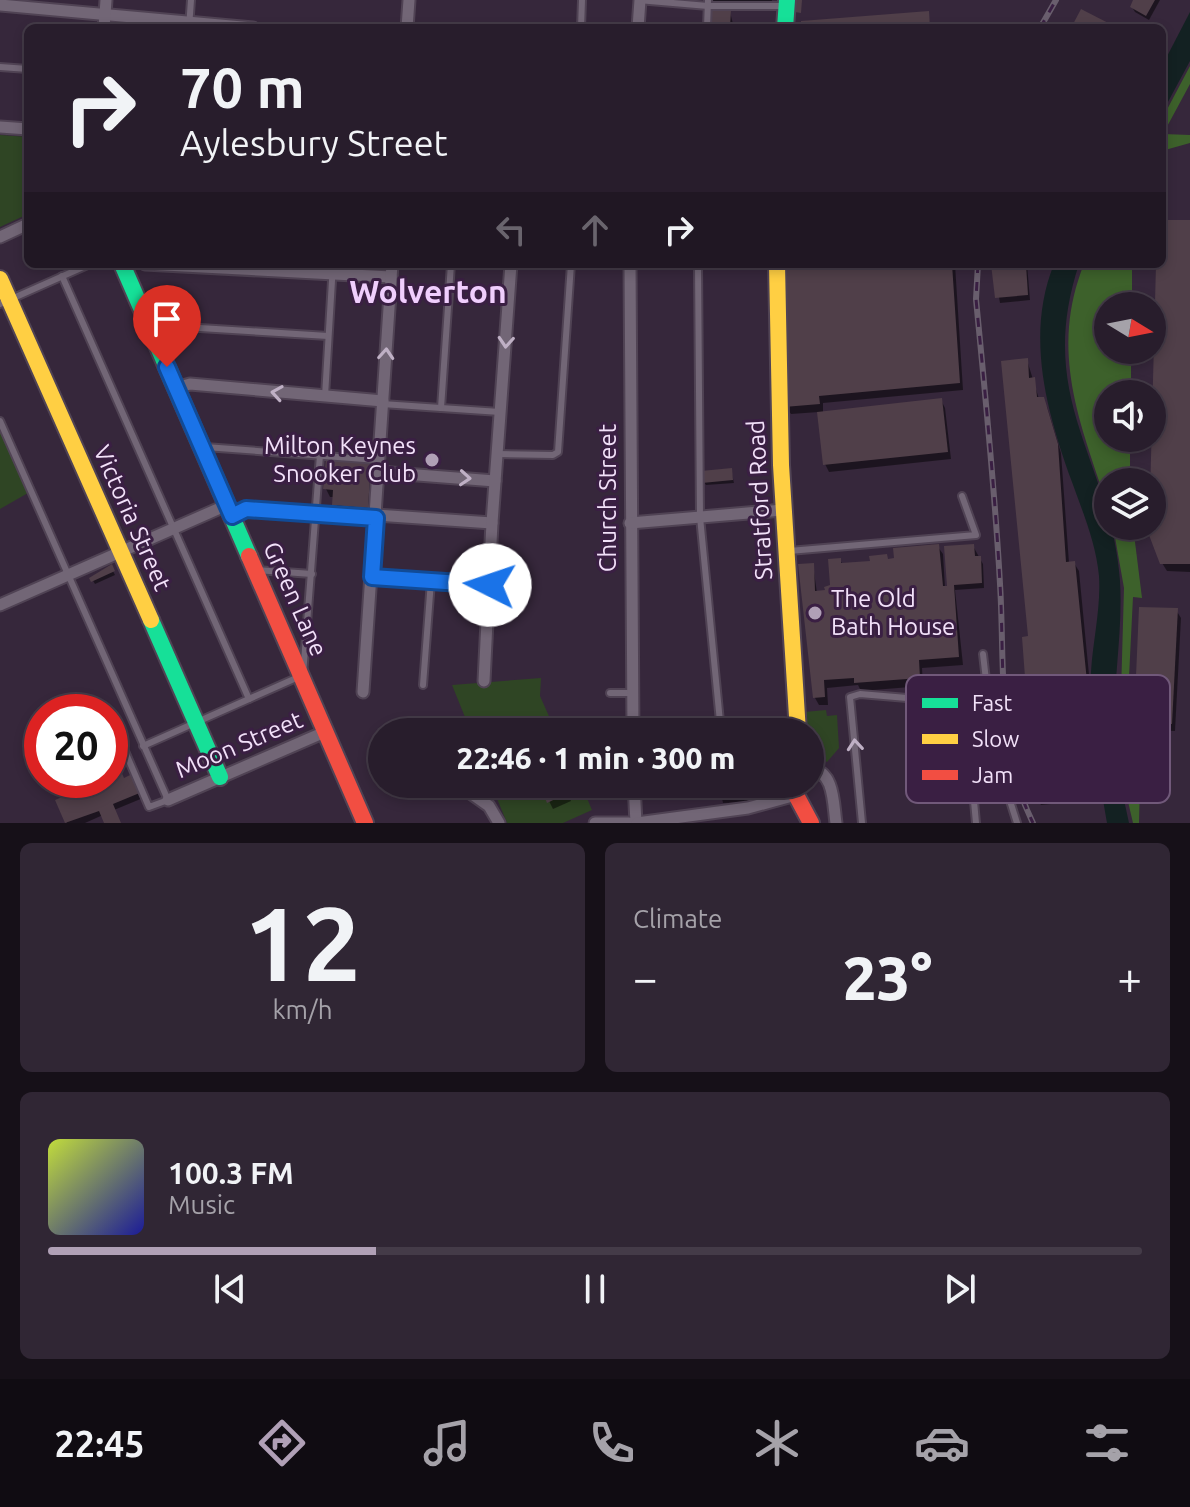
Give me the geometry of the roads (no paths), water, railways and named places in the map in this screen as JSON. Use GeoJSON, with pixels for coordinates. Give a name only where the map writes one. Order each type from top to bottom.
{"type":"FeatureCollection","features":[{"type":"Feature","properties":{"kind":"street"},"geometry":{"type":"LineString","coordinates":[[104,24],[106,0]]}},
{"type":"Feature","properties":{"kind":"street"},"geometry":{"type":"LineString","coordinates":[[407,24],[409,0]]}},
{"type":"Feature","properties":{"kind":"street"},"geometry":{"type":"LineString","coordinates":[[638,24],[639,0]]}},
{"type":"Feature","properties":{"kind":"street"},"geometry":{"type":"LineString","coordinates":[[785,24],[786,3]]}},
{"type":"Feature","properties":{"kind":"street"},"geometry":{"type":"LineString","coordinates":[[0,5],[175,24]]}},
{"type":"Feature","properties":{"kind":"street"},"geometry":{"type":"LineString","coordinates":[[0,127],[24,129]]}},
{"type":"Feature","properties":{"kind":"street"},"geometry":{"type":"LineString","coordinates":[[0,237],[24,226]]}},
{"type":"Feature","properties":{"kind":"street","name":"Green Lane"},"geometry":{"type":"LineString","coordinates":[[125,268],[365,823]]}},
{"type":"Feature","properties":{"kind":"street"},"geometry":{"type":"LineString","coordinates":[[295,268],[332,269],[391,277]]}},
{"type":"Feature","properties":{"kind":"street"},"geometry":{"type":"LineString","coordinates":[[363,692],[392,268]]}},
{"type":"Feature","properties":{"kind":"street"},"geometry":{"type":"LineString","coordinates":[[484,681],[511,268]]}},
{"type":"Feature","properties":{"kind":"street","name":"Church Street"},"geometry":{"type":"LineString","coordinates":[[630,268],[633,718]]}},
{"type":"Feature","properties":{"kind":"street","name":"Stratford Road"},"geometry":{"type":"LineString","coordinates":[[777,268],[783,510],[795,642],[798,718]]}},
{"type":"Feature","properties":{"kind":"street","name":"Victoria Street"},"geometry":{"type":"LineString","coordinates":[[0,279],[5,302],[121,551],[220,777]]}},
{"type":"Feature","properties":{"kind":"street"},"geometry":{"type":"LineString","coordinates":[[176,388],[203,385],[382,402]]}},
{"type":"Feature","properties":{"kind":"street"},"geometry":{"type":"LineString","coordinates":[[379,466],[495,481]]}},
{"type":"Feature","properties":{"kind":"street"},"geometry":{"type":"LineString","coordinates":[[0,605],[174,528],[230,510],[492,523]]}},
{"type":"Feature","properties":{"kind":"street"},"geometry":{"type":"LineString","coordinates":[[630,523],[783,510]]}},
{"type":"Feature","properties":{"kind":"street","name":"Moon Street"},"geometry":{"type":"LineString","coordinates":[[168,800],[327,731]]}},
{"type":"Feature","properties":{"kind":"street"},"geometry":{"type":"LineString","coordinates":[[824,775],[829,780],[836,823]]}},
{"type":"Feature","properties":{"kind":"street"},"geometry":{"type":"LineString","coordinates":[[478,798],[489,806],[499,823]]}},
{"type":"Feature","properties":{"kind":"street"},"geometry":{"type":"LineString","coordinates":[[635,798],[636,823],[748,808],[775,798]]}},
{"type":"Feature","properties":{"kind":"street"},"geometry":{"type":"LineString","coordinates":[[800,798],[811,823]]}},
{"type":"Feature","properties":{"kind":"street"},"geometry":{"type":"LineString","coordinates":[[595,823],[629,823]]}},
{"type":"Feature","properties":{"kind":"lane"},"geometry":{"type":"LineString","coordinates":[[189,24],[191,0]]}},
{"type":"Feature","properties":{"kind":"lane"},"geometry":{"type":"LineString","coordinates":[[581,24],[582,0]]}},
{"type":"Feature","properties":{"kind":"lane"},"geometry":{"type":"LineString","coordinates":[[639,0],[786,3]]}},
{"type":"Feature","properties":{"kind":"lane"},"geometry":{"type":"LineString","coordinates":[[707,24],[708,3]]}},
{"type":"Feature","properties":{"kind":"lane"},"geometry":{"type":"LineString","coordinates":[[0,67],[24,69]]}},
{"type":"Feature","properties":{"kind":"lane"},"geometry":{"type":"LineString","coordinates":[[5,302],[81,268]]}},
{"type":"Feature","properties":{"kind":"lane"},"geometry":{"type":"LineString","coordinates":[[441,408],[451,268]]}},
{"type":"Feature","properties":{"kind":"lane"},"geometry":{"type":"LineString","coordinates":[[497,454],[553,455],[558,452],[571,268]]}},
{"type":"Feature","properties":{"kind":"lane"},"geometry":{"type":"LineString","coordinates":[[698,268],[700,517],[720,718]]}},
{"type":"Feature","properties":{"kind":"lane"},"geometry":{"type":"LineString","coordinates":[[325,397],[332,269]]}},
{"type":"Feature","properties":{"kind":"lane"},"geometry":{"type":"LineString","coordinates":[[62,276],[249,699]]}},
{"type":"Feature","properties":{"kind":"lane"},"geometry":{"type":"LineString","coordinates":[[148,325],[328,336]]}},
{"type":"Feature","properties":{"kind":"lane"},"geometry":{"type":"LineString","coordinates":[[382,402],[500,412]]}},
{"type":"Feature","properties":{"kind":"lane"},"geometry":{"type":"LineString","coordinates":[[0,421],[168,800],[149,807],[128,758]]}},
{"type":"Feature","properties":{"kind":"lane"},"geometry":{"type":"LineString","coordinates":[[202,447],[320,455],[379,466]]}},
{"type":"Feature","properties":{"kind":"lane"},"geometry":{"type":"LineString","coordinates":[[143,746],[303,675],[320,455]]}},
{"type":"Feature","properties":{"kind":"lane"},"geometry":{"type":"LineString","coordinates":[[786,551],[976,535],[962,496]]}},
{"type":"Feature","properties":{"kind":"lane"},"geometry":{"type":"LineString","coordinates":[[256,570],[312,574]]}},
{"type":"Feature","properties":{"kind":"lane"},"geometry":{"type":"LineString","coordinates":[[372,577],[490,585]]}},
{"type":"Feature","properties":{"kind":"lane"},"geometry":{"type":"LineString","coordinates":[[423,685],[431,581]]}},
{"type":"Feature","properties":{"kind":"lane"},"geometry":{"type":"LineString","coordinates":[[983,654],[985,675]]}},
{"type":"Feature","properties":{"kind":"lane"},"geometry":{"type":"LineString","coordinates":[[610,693],[633,693]]}},
{"type":"Feature","properties":{"kind":"lane"},"geometry":{"type":"LineString","coordinates":[[862,823],[850,697],[860,694],[906,698]]}},
{"type":"Feature","properties":{"kind":"lane"},"geometry":{"type":"LineString","coordinates":[[974,803],[976,823]]}},
{"type":"Feature","properties":{"kind":"lane"},"geometry":{"type":"LineString","coordinates":[[1011,803],[1017,823]]}},
{"type":"Feature","properties":{"kind":"railway"},"geometry":{"type":"LineString","coordinates":[[1042,24],[1056,0]]}},
{"type":"Feature","properties":{"kind":"railway"},"geometry":{"type":"LineString","coordinates":[[978,268],[976,299],[995,513],[1003,675]]}},
{"type":"Feature","properties":{"kind":"railway"},"geometry":{"type":"LineString","coordinates":[[1024,803],[1033,823]]}},
{"type":"Feature","properties":{"kind":"place","name":"Milton Keynes Snooker Club"},"geometry":{"type":"Point","coordinates":[432,460]}},
{"type":"Feature","properties":{"kind":"place","name":"The Old Bath House"},"geometry":{"type":"Point","coordinates":[815,613]}},
{"type":"Feature","properties":{"kind":"district","name":"Wolverton"},"geometry":{"type":"Point","coordinates":[428,292]}}]}
